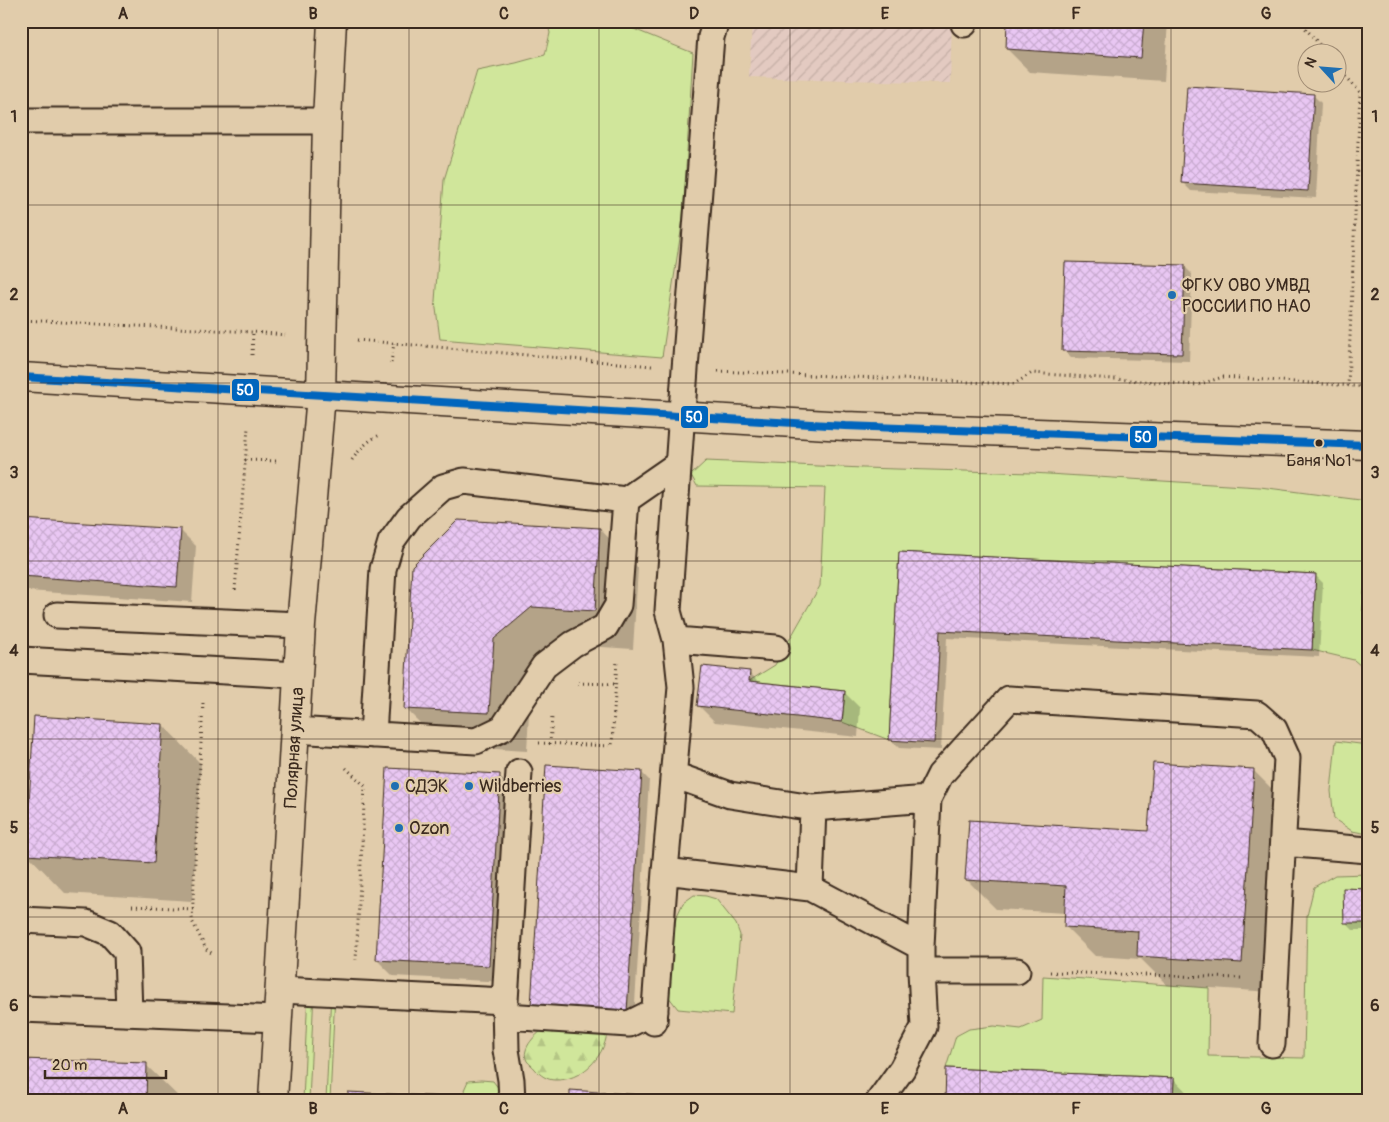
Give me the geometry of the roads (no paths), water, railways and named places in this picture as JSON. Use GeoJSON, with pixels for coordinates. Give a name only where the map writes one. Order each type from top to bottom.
{"type":"FeatureCollection","features":[{"type":"Feature","properties":{"kind":"main road","name":"Полярная улица"},"geometry":{"type":"LineString","coordinates":[[273,1101],[301,625],[321,395],[326,121],[332,21]]}},
{"type":"Feature","properties":{"kind":"main road"},"geometry":{"type":"LineString","coordinates":[[21,377],[846,426],[1368,445]]}},
{"type":"Feature","properties":{"kind":"lane"},"geometry":{"type":"LineString","coordinates":[[280,990],[354,993],[505,1008],[629,1024],[654,1016],[681,687],[676,640],[668,612],[685,369],[712,38],[716,21]]}},
{"type":"Feature","properties":{"kind":"lane"},"geometry":{"type":"LineString","coordinates":[[21,121],[326,121]]}},
{"type":"Feature","properties":{"kind":"lane"},"geometry":{"type":"LineString","coordinates":[[373,735],[383,568],[391,542],[409,517],[443,487],[464,481],[626,500],[678,464]]}},
{"type":"Feature","properties":{"kind":"lane"},"geometry":{"type":"LineString","coordinates":[[294,730],[476,741],[503,728],[544,666],[573,644],[605,627],[618,605],[626,500]]}},
{"type":"Feature","properties":{"kind":"lane"},"geometry":{"type":"LineString","coordinates":[[57,615],[301,625]]}},
{"type":"Feature","properties":{"kind":"lane"},"geometry":{"type":"LineString","coordinates":[[676,640],[776,648]]}},
{"type":"Feature","properties":{"kind":"lane"},"geometry":{"type":"LineString","coordinates":[[21,660],[298,675]]}},
{"type":"Feature","properties":{"kind":"lane"},"geometry":{"type":"LineString","coordinates":[[879,1101],[902,1069],[924,1027],[921,959],[928,799],[940,775],[1009,699],[1257,714],[1274,729],[1287,758],[1272,1044]]}},
{"type":"Feature","properties":{"kind":"lane"},"geometry":{"type":"LineString","coordinates":[[512,1101],[506,1050],[505,1008],[519,772]]}},
{"type":"Feature","properties":{"kind":"lane"},"geometry":{"type":"LineString","coordinates":[[674,775],[730,795],[813,808],[928,799]]}},
{"type":"Feature","properties":{"kind":"lane"},"geometry":{"type":"LineString","coordinates":[[810,888],[813,808]]}},
{"type":"Feature","properties":{"kind":"lane"},"geometry":{"type":"LineString","coordinates":[[1283,843],[1368,850]]}},
{"type":"Feature","properties":{"kind":"lane"},"geometry":{"type":"LineString","coordinates":[[665,871],[810,888],[921,959],[1016,971]]}},
{"type":"Feature","properties":{"kind":"lane"},"geometry":{"type":"LineString","coordinates":[[21,920],[86,923],[110,933],[127,952],[129,1013]]}},
{"type":"Feature","properties":{"kind":"lane"},"geometry":{"type":"LineString","coordinates":[[21,1009],[278,1019]]}},
{"type":"Feature","properties":{"kind":"place","name":"ФГКУ ОВО УМВД РОССИИ ПО НАО"},"geometry":{"type":"Point","coordinates":[1172,295]}},
{"type":"Feature","properties":{"kind":"place","name":"Баня №1"},"geometry":{"type":"Point","coordinates":[1319,443]}},
{"type":"Feature","properties":{"kind":"place","name":"СДЭК"},"geometry":{"type":"Point","coordinates":[395,786]}},
{"type":"Feature","properties":{"kind":"place","name":"Wildberries"},"geometry":{"type":"Point","coordinates":[469,786]}},
{"type":"Feature","properties":{"kind":"place","name":"Ozon"},"geometry":{"type":"Point","coordinates":[399,828]}}]}
